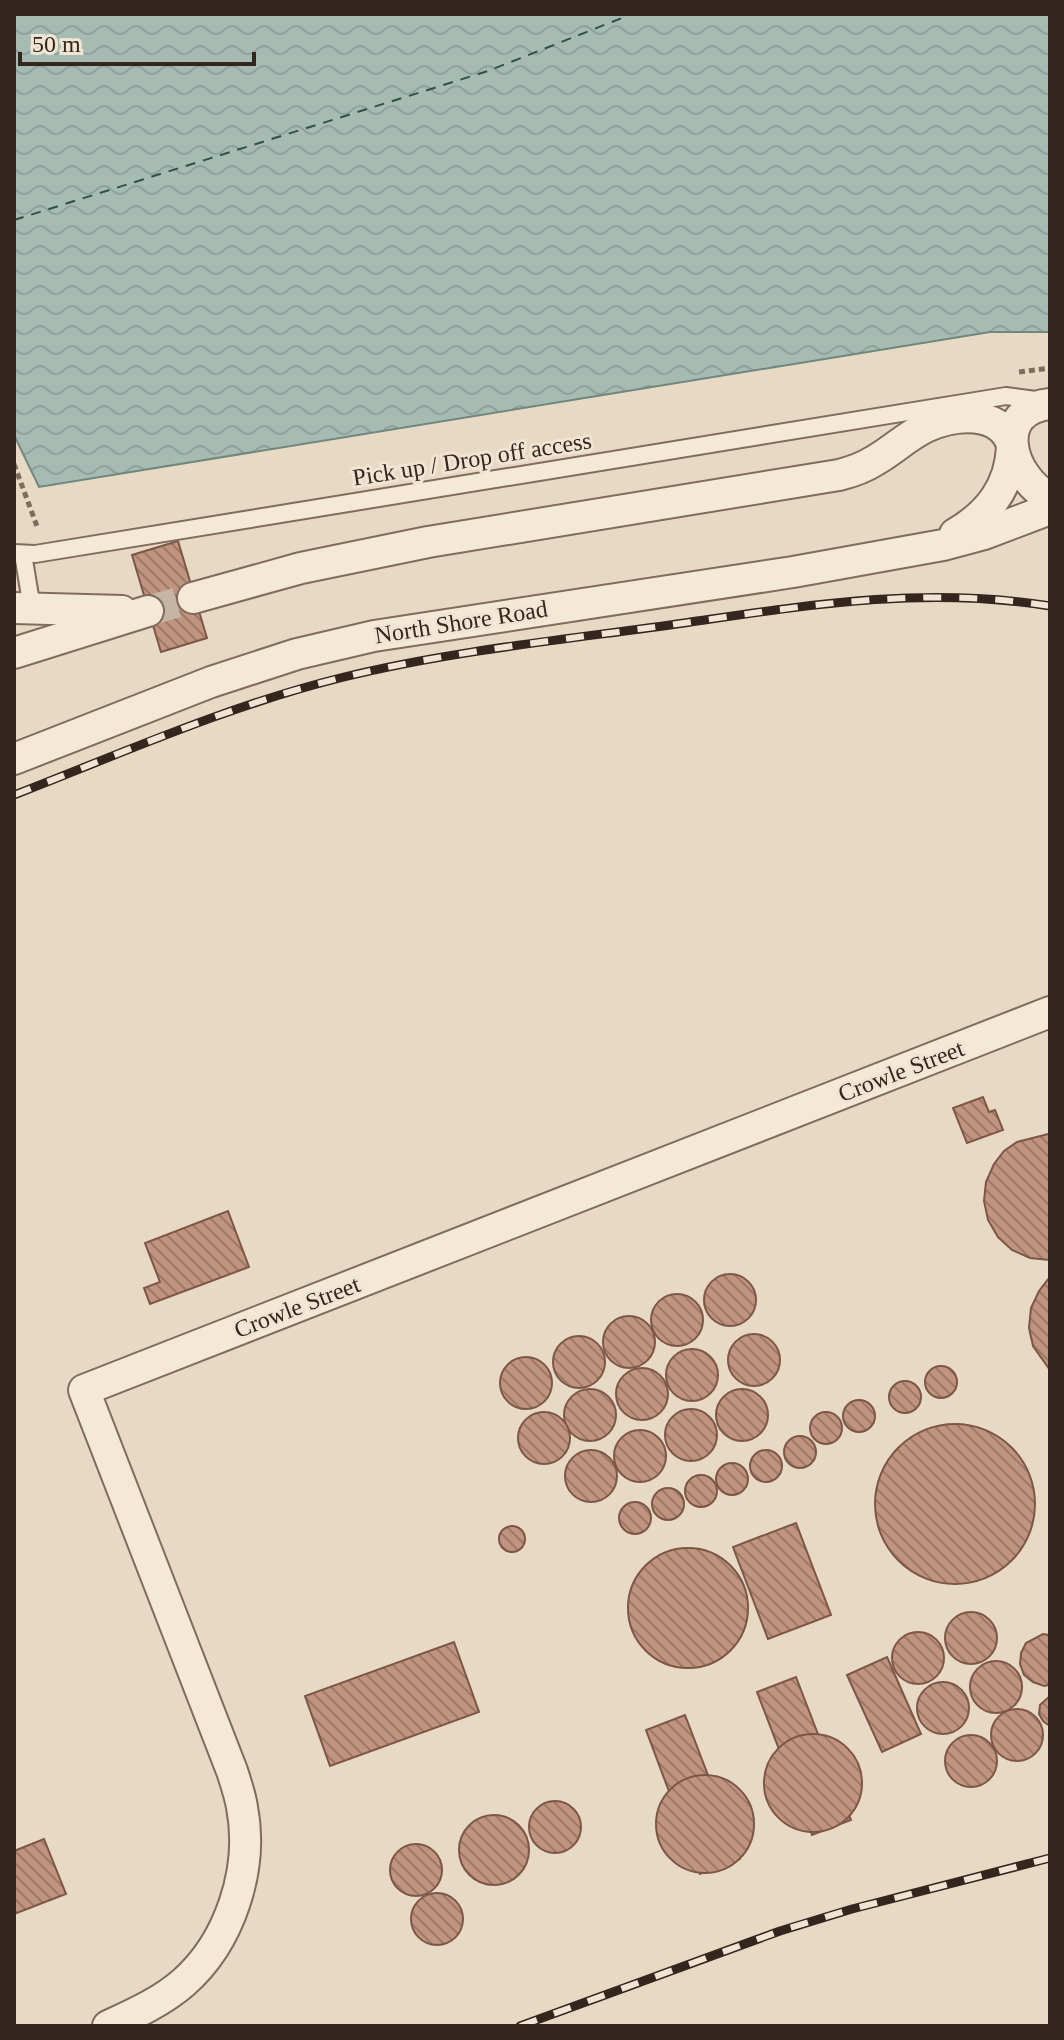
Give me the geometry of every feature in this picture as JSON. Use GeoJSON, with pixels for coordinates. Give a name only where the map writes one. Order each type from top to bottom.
{"type":"FeatureCollection","features":[{"type":"Feature","properties":{"kind":"street","name":"North Shore Road"},"geometry":{"type":"LineString","coordinates":[[924,548],[967,527],[987,509],[1007,477],[1008,439],[1026,414],[1050,403]]}},
{"type":"Feature","properties":{"kind":"street"},"geometry":{"type":"LineString","coordinates":[[193,598],[301,568],[428,542],[839,475],[873,462],[916,433],[942,421],[978,418],[1008,439],[1022,475],[1050,498]]}},
{"type":"Feature","properties":{"kind":"street","name":"North Shore Road"},"geometry":{"type":"LineString","coordinates":[[14,759],[211,682],[297,654],[362,638],[423,626],[793,572],[924,548],[971,538],[1050,509]]}},
{"type":"Feature","properties":{"kind":"street"},"geometry":{"type":"LineString","coordinates":[[14,653],[148,611],[23,608]]}},
{"type":"Feature","properties":{"kind":"street","name":"Crowle Street"},"geometry":{"type":"LineString","coordinates":[[108,2026],[147,2007],[183,1982],[202,1962],[220,1937],[233,1906],[244,1851],[242,1807],[232,1771],[84,1390],[1050,1012]]}},
{"type":"Feature","properties":{"kind":"lane"},"geometry":{"type":"LineString","coordinates":[[938,407],[1010,396],[1050,403]]}},
{"type":"Feature","properties":{"kind":"lane"},"geometry":{"type":"LineString","coordinates":[[938,407],[977,410],[1008,439]]}},
{"type":"Feature","properties":{"kind":"lane","name":"Pick up / Drop off access"},"geometry":{"type":"LineString","coordinates":[[19,554],[938,407]]}},
{"type":"Feature","properties":{"kind":"lane"},"geometry":{"type":"LineString","coordinates":[[19,554],[23,608]]}},
{"type":"Feature","properties":{"kind":"water"},"geometry":{"type":"Polygon","coordinates":[[[14,14],[1050,14],[1050,332],[990,332],[39,487],[14,435],[14,14]]]}},
{"type":"Feature","properties":{"kind":"building"},"geometry":{"type":"Polygon","coordinates":[[[178,541],[207,638],[161,652],[132,555],[178,541]]]}},
{"type":"Feature","properties":{"kind":"building"},"geometry":{"type":"Polygon","coordinates":[[[983,1097],[989,1112],[995,1110],[1003,1130],[967,1143],[953,1108],[983,1097]]]}},
{"type":"Feature","properties":{"kind":"building"},"geometry":{"type":"Polygon","coordinates":[[[1048,1134],[1049,1260],[1030,1258],[1012,1250],[998,1237],[988,1220],[984,1201],[986,1182],[1004,1151],[1017,1142],[1048,1134]]]}},
{"type":"Feature","properties":{"kind":"building"},"geometry":{"type":"Polygon","coordinates":[[[228,1211],[249,1267],[150,1304],[144,1288],[160,1282],[145,1243],[228,1211]]]}},
{"type":"Feature","properties":{"kind":"building"},"geometry":{"type":"Polygon","coordinates":[[[730,1274],[748,1282],[756,1300],[748,1318],[730,1326],[712,1318],[704,1300],[712,1282],[730,1274]]]}},
{"type":"Feature","properties":{"kind":"building"},"geometry":{"type":"Polygon","coordinates":[[[1049,1278],[1050,1370],[1033,1346],[1029,1328],[1031,1308],[1049,1278]]]}},
{"type":"Feature","properties":{"kind":"building"},"geometry":{"type":"Polygon","coordinates":[[[677,1294],[695,1302],[703,1320],[695,1338],[677,1346],[659,1338],[651,1320],[659,1302],[677,1294]]]}},
{"type":"Feature","properties":{"kind":"building"},"geometry":{"type":"Polygon","coordinates":[[[629,1316],[647,1324],[655,1342],[647,1360],[629,1368],[611,1360],[603,1342],[611,1324],[629,1316]]]}},
{"type":"Feature","properties":{"kind":"building"},"geometry":{"type":"Polygon","coordinates":[[[754,1334],[772,1342],[780,1360],[772,1378],[754,1386],[736,1378],[728,1360],[736,1342],[754,1334]]]}},
{"type":"Feature","properties":{"kind":"building"},"geometry":{"type":"Polygon","coordinates":[[[579,1336],[597,1344],[605,1362],[597,1380],[579,1388],[561,1380],[553,1362],[561,1344],[579,1336]]]}},
{"type":"Feature","properties":{"kind":"building"},"geometry":{"type":"Polygon","coordinates":[[[692,1349],[710,1357],[718,1375],[710,1393],[692,1401],[674,1393],[666,1375],[674,1357],[692,1349]]]}},
{"type":"Feature","properties":{"kind":"building"},"geometry":{"type":"Polygon","coordinates":[[[526,1357],[544,1365],[552,1383],[544,1401],[526,1409],[508,1401],[500,1383],[508,1365],[526,1357]]]}},
{"type":"Feature","properties":{"kind":"building"},"geometry":{"type":"Polygon","coordinates":[[[941,1366],[952,1371],[957,1382],[952,1393],[941,1398],[930,1393],[925,1382],[930,1371],[941,1366]]]}},
{"type":"Feature","properties":{"kind":"building"},"geometry":{"type":"Polygon","coordinates":[[[642,1368],[660,1376],[668,1394],[660,1412],[642,1420],[624,1412],[616,1394],[624,1376],[642,1368]]]}},
{"type":"Feature","properties":{"kind":"building"},"geometry":{"type":"Polygon","coordinates":[[[905,1381],[916,1386],[921,1397],[916,1408],[905,1413],[894,1408],[889,1397],[894,1386],[905,1381]]]}},
{"type":"Feature","properties":{"kind":"building"},"geometry":{"type":"Polygon","coordinates":[[[590,1389],[608,1397],[616,1415],[608,1433],[590,1441],[572,1433],[564,1415],[572,1397],[590,1389]]]}},
{"type":"Feature","properties":{"kind":"building"},"geometry":{"type":"Polygon","coordinates":[[[742,1389],[760,1397],[768,1415],[760,1433],[742,1441],[724,1433],[716,1415],[724,1397],[742,1389]]]}},
{"type":"Feature","properties":{"kind":"building"},"geometry":{"type":"Polygon","coordinates":[[[859,1400],[870,1405],[875,1416],[870,1427],[859,1432],[848,1427],[843,1416],[848,1405],[859,1400]]]}},
{"type":"Feature","properties":{"kind":"building"},"geometry":{"type":"Polygon","coordinates":[[[691,1409],[709,1417],[717,1435],[709,1453],[691,1461],[673,1453],[665,1435],[673,1417],[691,1409]]]}},
{"type":"Feature","properties":{"kind":"building"},"geometry":{"type":"Polygon","coordinates":[[[544,1412],[562,1420],[570,1438],[562,1456],[544,1464],[526,1456],[518,1438],[526,1420],[544,1412]]]}},
{"type":"Feature","properties":{"kind":"building"},"geometry":{"type":"Polygon","coordinates":[[[826,1412],[837,1417],[842,1428],[837,1439],[826,1444],[815,1439],[810,1428],[815,1417],[826,1412]]]}},
{"type":"Feature","properties":{"kind":"building"},"geometry":{"type":"Polygon","coordinates":[[[955,1424],[985,1430],[1011,1448],[1029,1474],[1035,1504],[1029,1534],[1011,1560],[985,1578],[955,1584],[925,1578],[899,1560],[881,1534],[875,1504],[881,1474],[899,1448],[925,1430],[955,1424]]]}},
{"type":"Feature","properties":{"kind":"building"},"geometry":{"type":"Polygon","coordinates":[[[640,1430],[658,1438],[666,1456],[658,1474],[640,1482],[622,1474],[614,1456],[622,1438],[640,1430]]]}},
{"type":"Feature","properties":{"kind":"building"},"geometry":{"type":"Polygon","coordinates":[[[800,1436],[811,1441],[816,1452],[811,1463],[800,1468],[789,1463],[784,1452],[789,1441],[800,1436]]]}},
{"type":"Feature","properties":{"kind":"building"},"geometry":{"type":"Polygon","coordinates":[[[591,1450],[609,1458],[617,1476],[609,1494],[591,1502],[573,1494],[565,1476],[573,1458],[591,1450]]]}},
{"type":"Feature","properties":{"kind":"building"},"geometry":{"type":"Polygon","coordinates":[[[766,1450],[777,1455],[782,1466],[777,1477],[766,1482],[755,1477],[750,1466],[755,1455],[766,1450]]]}},
{"type":"Feature","properties":{"kind":"building"},"geometry":{"type":"Polygon","coordinates":[[[732,1463],[743,1468],[748,1479],[743,1490],[732,1495],[721,1490],[716,1479],[721,1468],[732,1463]]]}},
{"type":"Feature","properties":{"kind":"building"},"geometry":{"type":"Polygon","coordinates":[[[701,1475],[712,1480],[717,1491],[712,1502],[701,1507],[690,1502],[685,1491],[690,1480],[701,1475]]]}},
{"type":"Feature","properties":{"kind":"building"},"geometry":{"type":"Polygon","coordinates":[[[668,1488],[679,1493],[684,1504],[679,1515],[668,1520],[657,1515],[652,1504],[657,1493],[668,1488]]]}},
{"type":"Feature","properties":{"kind":"building"},"geometry":{"type":"Polygon","coordinates":[[[635,1502],[646,1507],[651,1518],[646,1529],[635,1534],[624,1529],[619,1518],[624,1507],[635,1502]]]}},
{"type":"Feature","properties":{"kind":"building"},"geometry":{"type":"Polygon","coordinates":[[[796,1523],[831,1615],[768,1639],[733,1547],[796,1523]]]}},
{"type":"Feature","properties":{"kind":"building"},"geometry":{"type":"Polygon","coordinates":[[[512,1526],[521,1530],[525,1539],[521,1548],[512,1552],[503,1548],[499,1539],[503,1530],[512,1526]]]}},
{"type":"Feature","properties":{"kind":"building"},"geometry":{"type":"Polygon","coordinates":[[[688,1548],[711,1553],[730,1566],[743,1585],[748,1608],[743,1631],[730,1650],[711,1663],[688,1668],[665,1663],[646,1650],[633,1631],[628,1608],[633,1585],[646,1566],[665,1553],[688,1548]]]}},
{"type":"Feature","properties":{"kind":"building"},"geometry":{"type":"Polygon","coordinates":[[[971,1612],[989,1620],[997,1638],[989,1656],[971,1664],[953,1656],[945,1638],[953,1620],[971,1612]]]}},
{"type":"Feature","properties":{"kind":"building"},"geometry":{"type":"Polygon","coordinates":[[[918,1632],[936,1640],[944,1658],[936,1676],[918,1684],[900,1676],[892,1658],[900,1640],[918,1632]]]}},
{"type":"Feature","properties":{"kind":"building"},"geometry":{"type":"Polygon","coordinates":[[[1043,1634],[1050,1635],[1050,1685],[1044,1686],[1024,1675],[1020,1664],[1026,1643],[1043,1634]]]}},
{"type":"Feature","properties":{"kind":"building"},"geometry":{"type":"Polygon","coordinates":[[[454,1642],[479,1712],[330,1766],[305,1696],[454,1642]]]}},
{"type":"Feature","properties":{"kind":"building"},"geometry":{"type":"Polygon","coordinates":[[[887,1657],[921,1734],[882,1752],[847,1675],[887,1657]]]}},
{"type":"Feature","properties":{"kind":"building"},"geometry":{"type":"Polygon","coordinates":[[[996,1661],[1014,1669],[1022,1687],[1014,1705],[996,1713],[978,1705],[970,1687],[978,1669],[996,1661]]]}},
{"type":"Feature","properties":{"kind":"building"},"geometry":{"type":"Polygon","coordinates":[[[796,1677],[851,1820],[812,1835],[757,1692],[796,1677]]]}},
{"type":"Feature","properties":{"kind":"building"},"geometry":{"type":"Polygon","coordinates":[[[943,1682],[961,1690],[969,1708],[961,1726],[943,1734],[925,1726],[917,1708],[925,1690],[943,1682]]]}},
{"type":"Feature","properties":{"kind":"building"},"geometry":{"type":"Polygon","coordinates":[[[1050,1696],[1050,1726],[1039,1714],[1040,1705],[1050,1696]]]}},
{"type":"Feature","properties":{"kind":"building"},"geometry":{"type":"Polygon","coordinates":[[[1017,1709],[1035,1717],[1043,1735],[1035,1753],[1017,1761],[999,1753],[991,1735],[999,1717],[1017,1709]]]}},
{"type":"Feature","properties":{"kind":"building"},"geometry":{"type":"Polygon","coordinates":[[[685,1715],[740,1859],[700,1874],[646,1730],[685,1715]]]}},
{"type":"Feature","properties":{"kind":"building"},"geometry":{"type":"Polygon","coordinates":[[[813,1734],[832,1738],[848,1748],[858,1764],[862,1783],[858,1802],[848,1818],[832,1828],[813,1832],[794,1828],[778,1818],[768,1802],[764,1783],[768,1764],[778,1748],[794,1738],[813,1734]]]}},
{"type":"Feature","properties":{"kind":"building"},"geometry":{"type":"Polygon","coordinates":[[[971,1735],[989,1743],[997,1761],[989,1779],[971,1787],[953,1779],[945,1761],[953,1743],[971,1735]]]}},
{"type":"Feature","properties":{"kind":"building"},"geometry":{"type":"Polygon","coordinates":[[[705,1775],[724,1779],[740,1789],[750,1805],[754,1824],[750,1843],[740,1859],[724,1869],[705,1873],[686,1869],[670,1859],[660,1843],[656,1824],[660,1805],[670,1789],[686,1779],[705,1775]]]}},
{"type":"Feature","properties":{"kind":"building"},"geometry":{"type":"Polygon","coordinates":[[[555,1801],[573,1809],[581,1827],[573,1845],[555,1853],[537,1845],[529,1827],[537,1809],[555,1801]]]}},
{"type":"Feature","properties":{"kind":"building"},"geometry":{"type":"Polygon","coordinates":[[[494,1815],[519,1825],[529,1850],[519,1875],[494,1885],[469,1875],[459,1850],[469,1825],[494,1815]]]}},
{"type":"Feature","properties":{"kind":"building"},"geometry":{"type":"Polygon","coordinates":[[[44,1839],[66,1894],[14,1914],[14,1851],[44,1839]]]}},
{"type":"Feature","properties":{"kind":"building"},"geometry":{"type":"Polygon","coordinates":[[[416,1844],[434,1852],[442,1870],[434,1888],[416,1896],[398,1888],[390,1870],[398,1852],[416,1844]]]}},
{"type":"Feature","properties":{"kind":"building"},"geometry":{"type":"Polygon","coordinates":[[[437,1893],[455,1901],[463,1919],[455,1937],[437,1945],[419,1937],[411,1919],[419,1901],[437,1893]]]}},
{"type":"Feature","properties":{"kind":"ferry route"},"geometry":{"type":"LineString","coordinates":[[14,220],[488,71],[632,14]]}},
{"type":"Feature","properties":{"kind":"tunnel"},"geometry":{"type":"LineString","coordinates":[[148,611],[193,598]]}},
{"type":"Feature","properties":{"kind":"railway"},"geometry":{"type":"LineString","coordinates":[[14,795],[260,701],[344,677],[428,659],[866,600],[957,598],[1050,606]]}},
{"type":"Feature","properties":{"kind":"railway"},"geometry":{"type":"LineString","coordinates":[[520,2026],[780,1931],[852,1909],[1050,1858]]}}]}
